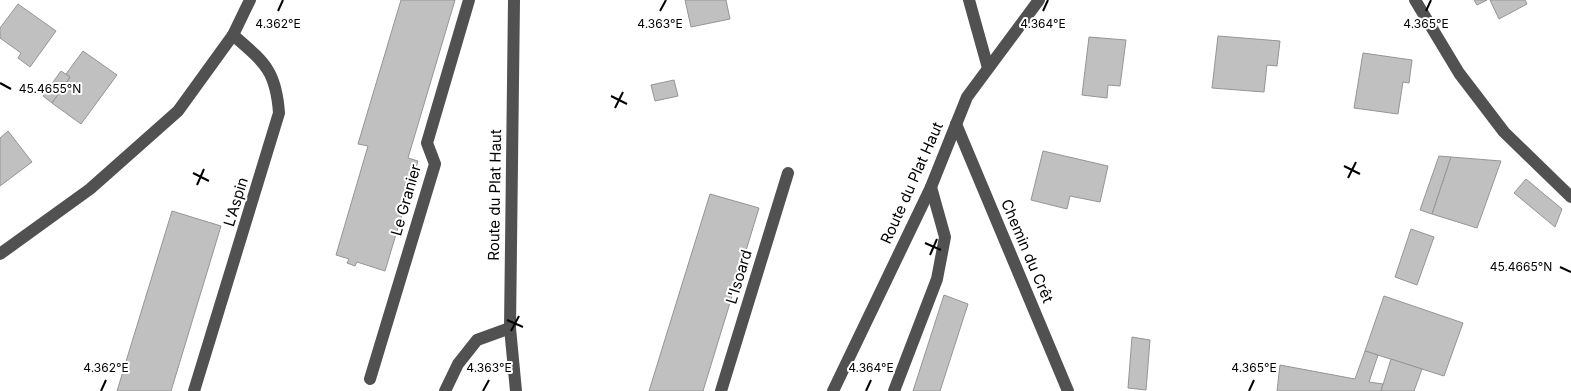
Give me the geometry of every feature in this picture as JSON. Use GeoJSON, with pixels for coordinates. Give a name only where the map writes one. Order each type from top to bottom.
{"type":"FeatureCollection","features":[{"type":"Feature","properties":{"kind":"street"},"geometry":{"type":"LineString","coordinates":[[0,254],[90,189],[178,111],[233,35],[250,0]]}},
{"type":"Feature","properties":{"kind":"street","name":"Le Granier"},"geometry":{"type":"LineString","coordinates":[[370,379],[435,164],[427,143],[470,0]]}},
{"type":"Feature","properties":{"kind":"street","name":"Route du Plat Haut"},"geometry":{"type":"LineString","coordinates":[[514,0],[510,328],[516,391]]}},
{"type":"Feature","properties":{"kind":"street"},"geometry":{"type":"LineString","coordinates":[[969,0],[988,68]]}},
{"type":"Feature","properties":{"kind":"street","name":"Route du Plat Haut"},"geometry":{"type":"LineString","coordinates":[[833,391],[931,187],[968,97],[1039,0]]}},
{"type":"Feature","properties":{"kind":"street"},"geometry":{"type":"LineString","coordinates":[[1415,0],[1459,73],[1504,132],[1571,197]]}},
{"type":"Feature","properties":{"kind":"street","name":"L'Aspin"},"geometry":{"type":"LineString","coordinates":[[194,391],[279,114],[277,89],[265,64],[233,35]]}},
{"type":"Feature","properties":{"kind":"street","name":"Chemin du Crêt"},"geometry":{"type":"LineString","coordinates":[[956,124],[1068,391]]}},
{"type":"Feature","properties":{"kind":"street","name":"L'Isoard"},"geometry":{"type":"LineString","coordinates":[[721,391],[788,173]]}},
{"type":"Feature","properties":{"kind":"street"},"geometry":{"type":"LineString","coordinates":[[894,391],[937,279],[946,237],[931,187]]}},
{"type":"Feature","properties":{"kind":"street"},"geometry":{"type":"LineString","coordinates":[[445,391],[458,364],[477,340],[510,328]]}},
{"type":"Feature","properties":{"kind":"building"},"geometry":{"type":"Polygon","coordinates":[[[401,0],[455,0],[408,158],[418,161],[385,271],[357,262],[355,266],[347,263],[349,259],[336,255],[368,146],[358,144],[401,0]]]}},
{"type":"Feature","properties":{"kind":"building"},"geometry":{"type":"Polygon","coordinates":[[[685,0],[726,0],[730,19],[691,27],[685,0]]]}},
{"type":"Feature","properties":{"kind":"building"},"geometry":{"type":"Polygon","coordinates":[[[1474,0],[1487,0],[1477,5],[1474,0]]]}},
{"type":"Feature","properties":{"kind":"building"},"geometry":{"type":"Polygon","coordinates":[[[1490,0],[1525,0],[1527,4],[1499,19],[1490,0]]]}},
{"type":"Feature","properties":{"kind":"building"},"geometry":{"type":"Polygon","coordinates":[[[18,4],[56,31],[30,67],[18,58],[21,53],[0,38],[0,28],[18,4]]]}},
{"type":"Feature","properties":{"kind":"building"},"geometry":{"type":"Polygon","coordinates":[[[1218,36],[1280,41],[1277,66],[1267,65],[1264,92],[1212,88],[1218,36]]]}},
{"type":"Feature","properties":{"kind":"building"},"geometry":{"type":"Polygon","coordinates":[[[1089,37],[1126,40],[1120,86],[1108,85],[1107,98],[1082,95],[1089,37]]]}},
{"type":"Feature","properties":{"kind":"building"},"geometry":{"type":"Polygon","coordinates":[[[83,51],[117,75],[81,124],[52,103],[70,77],[66,74],[83,51]]]}},
{"type":"Feature","properties":{"kind":"building"},"geometry":{"type":"Polygon","coordinates":[[[1363,53],[1412,60],[1409,83],[1403,82],[1398,114],[1354,108],[1363,53]]]}},
{"type":"Feature","properties":{"kind":"building"},"geometry":{"type":"Polygon","coordinates":[[[61,71],[70,77],[52,103],[43,96],[61,71]]]}},
{"type":"Feature","properties":{"kind":"building"},"geometry":{"type":"Polygon","coordinates":[[[674,80],[678,96],[655,101],[651,85],[674,80]]]}},
{"type":"Feature","properties":{"kind":"building"},"geometry":{"type":"Polygon","coordinates":[[[8,131],[32,162],[0,186],[0,138],[8,131]]]}},
{"type":"Feature","properties":{"kind":"building"},"geometry":{"type":"Polygon","coordinates":[[[1043,151],[1108,166],[1100,202],[1070,196],[1067,209],[1031,200],[1043,151]]]}},
{"type":"Feature","properties":{"kind":"building"},"geometry":{"type":"Polygon","coordinates":[[[1439,156],[1451,157],[1432,214],[1420,210],[1439,156]]]}},
{"type":"Feature","properties":{"kind":"building"},"geometry":{"type":"Polygon","coordinates":[[[1451,157],[1501,161],[1477,228],[1432,214],[1451,157]]]}},
{"type":"Feature","properties":{"kind":"building"},"geometry":{"type":"Polygon","coordinates":[[[1526,179],[1562,209],[1555,227],[1514,193],[1526,179]]]}},
{"type":"Feature","properties":{"kind":"building"},"geometry":{"type":"Polygon","coordinates":[[[710,194],[759,208],[703,391],[649,391],[710,194]]]}},
{"type":"Feature","properties":{"kind":"building"},"geometry":{"type":"Polygon","coordinates":[[[172,211],[221,226],[171,391],[117,391],[172,211]]]}},
{"type":"Feature","properties":{"kind":"building"},"geometry":{"type":"Polygon","coordinates":[[[1411,229],[1434,237],[1417,285],[1395,277],[1411,229]]]}},
{"type":"Feature","properties":{"kind":"building"},"geometry":{"type":"Polygon","coordinates":[[[944,295],[968,304],[940,391],[913,391],[944,295]]]}},
{"type":"Feature","properties":{"kind":"building"},"geometry":{"type":"Polygon","coordinates":[[[1384,296],[1463,323],[1444,376],[1365,351],[1384,296]]]}},
{"type":"Feature","properties":{"kind":"building"},"geometry":{"type":"Polygon","coordinates":[[[1132,337],[1150,340],[1146,390],[1128,388],[1132,337]]]}},
{"type":"Feature","properties":{"kind":"building"},"geometry":{"type":"Polygon","coordinates":[[[1365,351],[1378,355],[1369,382],[1383,384],[1381,391],[1277,391],[1280,365],[1355,379],[1365,351]]]}},
{"type":"Feature","properties":{"kind":"building"},"geometry":{"type":"Polygon","coordinates":[[[1391,359],[1422,369],[1414,391],[1381,391],[1391,359]]]}}]}
